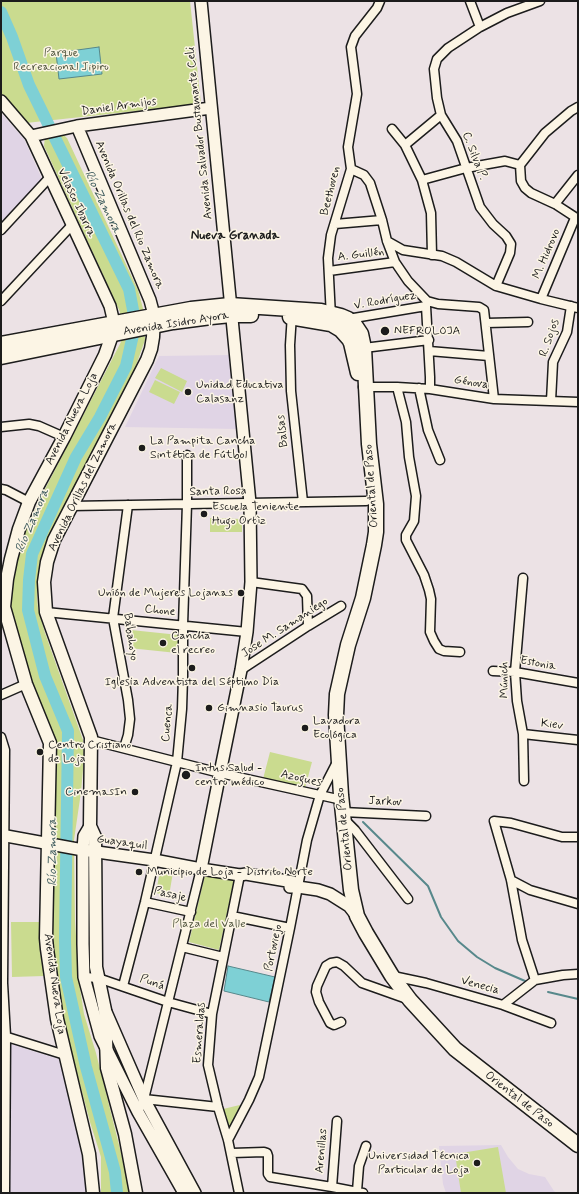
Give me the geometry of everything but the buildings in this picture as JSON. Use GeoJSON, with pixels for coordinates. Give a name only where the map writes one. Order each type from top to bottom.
{"type":"FeatureCollection","features":[{"type":"Feature","properties":{"kind":"highway","name":"Avenida Isidro Ayora"},"geometry":{"type":"LineString","coordinates":[[1,357],[152,321],[192,309],[292,313],[321,311],[331,319],[349,339],[353,348],[363,387]]}},
{"type":"Feature","properties":{"kind":"highway","name":"Avenida Isidro Ayora"},"geometry":{"type":"LineString","coordinates":[[331,319],[340,316],[355,325],[361,334],[364,348],[363,387],[368,424]]}},
{"type":"Feature","properties":{"kind":"highway","name":"Avenida Isidro Ayora"},"geometry":{"type":"LineString","coordinates":[[1,344],[116,329]]}},
{"type":"Feature","properties":{"kind":"highway","name":"Oriental de Paso"},"geometry":{"type":"LineString","coordinates":[[368,424],[376,504],[376,532],[363,598],[348,644],[337,694],[336,715],[338,759],[351,890],[357,916],[392,976],[410,1000],[454,1049],[578,1145]]}},
{"type":"Feature","properties":{"kind":"main road","name":"Avenida Salvador Bustamante Celi"},"geometry":{"type":"LineString","coordinates":[[200,1],[218,169],[230,310],[250,503],[250,582],[247,632],[241,670],[201,869]]}},
{"type":"Feature","properties":{"kind":"main road","name":"Velasco Ibarra"},"geometry":{"type":"LineString","coordinates":[[1,101],[36,135],[50,177],[110,306],[116,329]]}},
{"type":"Feature","properties":{"kind":"main road","name":"Daniel Armijos"},"geometry":{"type":"LineString","coordinates":[[36,135],[77,126],[211,108]]}},
{"type":"Feature","properties":{"kind":"main road","name":"Avenida Orillas del Rio Zamora"},"geometry":{"type":"LineString","coordinates":[[77,126],[150,300],[152,321]]}},
{"type":"Feature","properties":{"kind":"main road","name":"Avenida Orillas del Zamora"},"geometry":{"type":"LineString","coordinates":[[106,1049],[100,1036],[84,977],[83,944],[89,851],[95,837],[90,826],[91,737],[46,612],[44,582],[47,562],[54,540],[147,360],[151,349],[152,321]]}},
{"type":"Feature","properties":{"kind":"main road","name":"Avenida Nueva Loja"},"geometry":{"type":"LineString","coordinates":[[93,1193],[91,1163],[57,1019],[47,949],[50,743],[26,684],[3,607],[11,559],[19,529],[29,502],[64,437],[105,355],[116,329]]}},
{"type":"Feature","properties":{"kind":"main road","name":"Guayaquil"},"geometry":{"type":"LineString","coordinates":[[3,836],[201,869],[240,874],[245,878],[292,887],[318,890],[330,894],[349,906],[357,916]]}},
{"type":"Feature","properties":{"kind":"main road","name":"Avenida Orillas del Zamora"},"geometry":{"type":"LineString","coordinates":[[89,851],[96,967],[105,1010],[107,1068],[125,1134],[136,1193]]}},
{"type":"Feature","properties":{"kind":"main road"},"geometry":{"type":"LineString","coordinates":[[105,1010],[144,1099],[195,1193]]}},
{"type":"Feature","properties":{"kind":"main road"},"geometry":{"type":"LineString","coordinates":[[106,1049],[138,1112],[184,1193]]}},
{"type":"Feature","properties":{"kind":"street","name":"Beethoven"},"geometry":{"type":"LineString","coordinates":[[331,319],[328,258],[331,235],[351,169],[348,147],[357,94],[352,47],[354,36],[377,8],[380,1]]}},
{"type":"Feature","properties":{"kind":"street"},"geometry":{"type":"LineString","coordinates":[[470,1],[480,27]]}},
{"type":"Feature","properties":{"kind":"street","name":"C. Silva P."},"geometry":{"type":"LineString","coordinates":[[496,286],[510,252],[511,244],[506,236],[493,224],[480,207],[457,141],[442,115],[437,98],[434,69],[437,59],[448,48],[480,27],[508,13],[540,1]]}},
{"type":"Feature","properties":{"kind":"street"},"geometry":{"type":"LineString","coordinates":[[576,111],[545,133],[520,165],[521,181],[525,188],[577,218]]}},
{"type":"Feature","properties":{"kind":"street"},"geometry":{"type":"LineString","coordinates":[[405,145],[442,115]]}},
{"type":"Feature","properties":{"kind":"street"},"geometry":{"type":"LineString","coordinates":[[392,129],[405,145],[422,180],[431,213],[432,255]]}},
{"type":"Feature","properties":{"kind":"street"},"geometry":{"type":"LineString","coordinates":[[422,180],[466,168],[505,161],[520,165]]}},
{"type":"Feature","properties":{"kind":"street"},"geometry":{"type":"LineString","coordinates":[[351,169],[364,175],[370,183],[387,241],[395,262],[427,304],[430,389]]}},
{"type":"Feature","properties":{"kind":"street"},"geometry":{"type":"LineString","coordinates":[[555,204],[578,174]]}},
{"type":"Feature","properties":{"kind":"street"},"geometry":{"type":"LineString","coordinates":[[1,230],[50,177]]}},
{"type":"Feature","properties":{"kind":"street","name":"M. Hidrovo"},"geometry":{"type":"LineString","coordinates":[[541,299],[577,218]]}},
{"type":"Feature","properties":{"kind":"street"},"geometry":{"type":"LineString","coordinates":[[335,224],[382,220]]}},
{"type":"Feature","properties":{"kind":"street"},"geometry":{"type":"LineString","coordinates":[[1,301],[72,225]]}},
{"type":"Feature","properties":{"kind":"street"},"geometry":{"type":"LineString","coordinates":[[387,241],[403,250],[442,256],[456,262],[496,286],[574,307]]}},
{"type":"Feature","properties":{"kind":"street","name":"A. Guillén"},"geometry":{"type":"LineString","coordinates":[[329,271],[395,262]]}},
{"type":"Feature","properties":{"kind":"street"},"geometry":{"type":"LineString","coordinates":[[427,304],[479,307],[484,310],[494,399]]}},
{"type":"Feature","properties":{"kind":"street","name":"V. Rodríguez"},"geometry":{"type":"LineString","coordinates":[[348,320],[427,304]]}},
{"type":"Feature","properties":{"kind":"street","name":"R. Sojos"},"geometry":{"type":"LineString","coordinates":[[551,401],[553,362],[567,332],[574,307]]}},
{"type":"Feature","properties":{"kind":"street","name":"Balsas"},"geometry":{"type":"LineString","coordinates":[[292,313],[290,345],[291,391],[302,502]]}},
{"type":"Feature","properties":{"kind":"street"},"geometry":{"type":"LineString","coordinates":[[486,324],[528,322]]}},
{"type":"Feature","properties":{"kind":"street"},"geometry":{"type":"LineString","coordinates":[[364,348],[429,340]]}},
{"type":"Feature","properties":{"kind":"street"},"geometry":{"type":"LineString","coordinates":[[429,351],[489,356]]}},
{"type":"Feature","properties":{"kind":"street","name":"Génova"},"geometry":{"type":"LineString","coordinates":[[363,387],[420,388],[494,399],[578,402]]}},
{"type":"Feature","properties":{"kind":"street"},"geometry":{"type":"LineString","coordinates":[[397,387],[406,422],[409,457],[416,496],[414,521],[406,535],[406,540],[427,584],[431,599],[430,632],[434,641],[439,649],[444,651],[460,652]]}},
{"type":"Feature","properties":{"kind":"street"},"geometry":{"type":"LineString","coordinates":[[420,388],[428,430],[440,460]]}},
{"type":"Feature","properties":{"kind":"street"},"geometry":{"type":"LineString","coordinates":[[1,427],[29,424],[39,426],[64,437]]}},
{"type":"Feature","properties":{"kind":"street","name":"Cuenca"},"geometry":{"type":"LineString","coordinates":[[124,986],[177,762],[183,693],[187,455]]}},
{"type":"Feature","properties":{"kind":"street"},"geometry":{"type":"LineString","coordinates":[[1,489],[29,502]]}},
{"type":"Feature","properties":{"kind":"street","name":"Santa Rosa"},"geometry":{"type":"LineString","coordinates":[[71,506],[366,501]]}},
{"type":"Feature","properties":{"kind":"street","name":"Babahoyo"},"geometry":{"type":"LineString","coordinates":[[124,748],[128,735],[130,719],[113,618],[128,505]]}},
{"type":"Feature","properties":{"kind":"street","name":"Múnich"},"geometry":{"type":"LineString","coordinates":[[523,578],[515,672],[517,701],[523,734],[524,781]]}},
{"type":"Feature","properties":{"kind":"street"},"geometry":{"type":"LineString","coordinates":[[250,582],[302,589],[307,596],[308,626]]}},
{"type":"Feature","properties":{"kind":"street","name":"Jose M. Samaniego"},"geometry":{"type":"LineString","coordinates":[[241,670],[341,606]]}},
{"type":"Feature","properties":{"kind":"street","name":"Chone"},"geometry":{"type":"LineString","coordinates":[[46,612],[247,632]]}},
{"type":"Feature","properties":{"kind":"street","name":"Estonia"},"geometry":{"type":"LineString","coordinates":[[493,671],[515,672],[578,683]]}},
{"type":"Feature","properties":{"kind":"street"},"geometry":{"type":"LineString","coordinates":[[1,695],[26,684]]}},
{"type":"Feature","properties":{"kind":"street","name":"Kiev"},"geometry":{"type":"LineString","coordinates":[[523,734],[578,740]]}},
{"type":"Feature","properties":{"kind":"street"},"geometry":{"type":"LineString","coordinates":[[1,737],[5,750],[2,924],[5,1193]]}},
{"type":"Feature","properties":{"kind":"street","name":"Azogues"},"geometry":{"type":"LineString","coordinates":[[91,740],[220,773],[320,795],[343,810]]}},
{"type":"Feature","properties":{"kind":"street","name":"Portoviejo"},"geometry":{"type":"LineString","coordinates":[[228,1140],[250,1100],[259,1077],[307,840],[320,795],[338,759]]}},
{"type":"Feature","properties":{"kind":"street"},"geometry":{"type":"LineString","coordinates":[[343,810],[355,830],[408,899]]}},
{"type":"Feature","properties":{"kind":"street","name":"Jarkov"},"geometry":{"type":"LineString","coordinates":[[343,810],[426,816]]}},
{"type":"Feature","properties":{"kind":"street"},"geometry":{"type":"LineString","coordinates":[[535,980],[522,940],[511,880],[494,821],[511,823],[562,837],[578,837]]}},
{"type":"Feature","properties":{"kind":"street","name":"Avenida Salvador Bustamante Celi"},"geometry":{"type":"LineString","coordinates":[[138,1112],[144,1099],[201,869]]}},
{"type":"Feature","properties":{"kind":"street","name":"Esmeraldas"},"geometry":{"type":"LineString","coordinates":[[239,1193],[232,1153],[218,1107],[208,1065],[212,1014],[240,874]]}},
{"type":"Feature","properties":{"kind":"street"},"geometry":{"type":"LineString","coordinates":[[511,880],[530,890],[578,904]]}},
{"type":"Feature","properties":{"kind":"street","name":"Pasaje"},"geometry":{"type":"LineString","coordinates":[[145,902],[191,912]]}},
{"type":"Feature","properties":{"kind":"street"},"geometry":{"type":"LineString","coordinates":[[232,916],[290,928]]}},
{"type":"Feature","properties":{"kind":"street"},"geometry":{"type":"LineString","coordinates":[[182,947],[223,957]]}},
{"type":"Feature","properties":{"kind":"street"},"geometry":{"type":"LineString","coordinates":[[341,1022],[334,1025],[330,1023],[318,1002],[316,992],[317,986],[326,966],[331,963],[337,962],[344,966],[362,983],[410,1000]]}},
{"type":"Feature","properties":{"kind":"street","name":"Venecia"},"geometry":{"type":"LineString","coordinates":[[392,976],[426,983],[504,1005],[535,980],[578,974]]}},
{"type":"Feature","properties":{"kind":"street","name":"Puná"},"geometry":{"type":"LineString","coordinates":[[84,977],[98,978],[168,1002],[212,1014]]}},
{"type":"Feature","properties":{"kind":"street"},"geometry":{"type":"LineString","coordinates":[[504,1005],[551,1023]]}},
{"type":"Feature","properties":{"kind":"street"},"geometry":{"type":"LineString","coordinates":[[3,1035],[65,1055]]}},
{"type":"Feature","properties":{"kind":"street"},"geometry":{"type":"LineString","coordinates":[[144,1099],[218,1107]]}},
{"type":"Feature","properties":{"kind":"street","name":"Arenillas"},"geometry":{"type":"LineString","coordinates":[[337,1121],[332,1187],[346,1191],[360,1192]]}},
{"type":"Feature","properties":{"kind":"street"},"geometry":{"type":"LineString","coordinates":[[360,1192],[359,1166],[366,1146]]}},
{"type":"Feature","properties":{"kind":"street"},"geometry":{"type":"LineString","coordinates":[[232,1153],[267,1153],[269,1162],[268,1174],[270,1177],[332,1187]]}},
{"type":"Feature","properties":{"kind":"shaded area"},"geometry":{"type":"Polygon","coordinates":[[[1,113],[24,139],[42,179],[1,222],[1,113]]]}},
{"type":"Feature","properties":{"kind":"shaded area","name":"Unidad Educativa Calasanz"},"geometry":{"type":"Polygon","coordinates":[[[231,355],[237,429],[125,427],[159,356],[231,355]]]}},
{"type":"Feature","properties":{"kind":"shaded area"},"geometry":{"type":"Polygon","coordinates":[[[10,1044],[65,1061],[87,1155],[90,1193],[10,1193],[10,1044]]]}},
{"type":"Feature","properties":{"kind":"shaded area","name":"Universidad Técnica Particular de Loja"},"geometry":{"type":"Polygon","coordinates":[[[501,1145],[508,1157],[518,1169],[529,1174],[545,1177],[557,1193],[446,1193],[443,1184],[439,1146],[501,1145]]]}},
{"type":"Feature","properties":{"kind":"green space","name":"Parque Recreacional Jipiro"},"geometry":{"type":"Polygon","coordinates":[[[1,1],[190,1],[201,104],[26,123],[1,93],[1,1]]]}},
{"type":"Feature","properties":{"kind":"green space"},"geometry":{"type":"Polygon","coordinates":[[[60,132],[67,138],[138,290],[144,312],[145,340],[133,374],[39,573],[37,597],[38,608],[45,633],[83,740],[84,758],[81,792],[74,840],[75,921],[79,982],[84,1014],[96,1053],[121,1153],[128,1185],[128,1193],[101,1193],[101,1157],[90,1122],[61,1012],[54,966],[52,905],[54,768],[51,726],[30,688],[7,599],[20,541],[43,493],[121,342],[120,312],[44,146],[45,137],[60,132]]]}},
{"type":"Feature","properties":{"kind":"green space"},"geometry":{"type":"Polygon","coordinates":[[[161,368],[187,381],[182,392],[155,378],[161,368]]]}},
{"type":"Feature","properties":{"kind":"green space"},"geometry":{"type":"Polygon","coordinates":[[[155,380],[180,392],[174,404],[149,392],[155,380]]]}},
{"type":"Feature","properties":{"kind":"green space"},"geometry":{"type":"Polygon","coordinates":[[[210,518],[242,519],[242,532],[210,532],[210,518]]]}},
{"type":"Feature","properties":{"kind":"green space","name":"Cancha el recreo"},"geometry":{"type":"Polygon","coordinates":[[[131,630],[179,635],[177,653],[129,648],[131,630]]]}},
{"type":"Feature","properties":{"kind":"green space"},"geometry":{"type":"Polygon","coordinates":[[[270,752],[312,762],[305,788],[263,779],[270,752]]]}},
{"type":"Feature","properties":{"kind":"green space"},"geometry":{"type":"Polygon","coordinates":[[[160,870],[173,872],[169,896],[156,893],[160,870]]]}},
{"type":"Feature","properties":{"kind":"green space","name":"Plaza del Valle"},"geometry":{"type":"Polygon","coordinates":[[[205,875],[234,880],[219,950],[189,942],[205,875]]]}},
{"type":"Feature","properties":{"kind":"green space"},"geometry":{"type":"Polygon","coordinates":[[[11,922],[40,922],[40,951],[44,976],[12,977],[11,922]]]}},
{"type":"Feature","properties":{"kind":"green space"},"geometry":{"type":"Polygon","coordinates":[[[248,1103],[228,1140],[219,1110],[248,1103]]]}},
{"type":"Feature","properties":{"kind":"green space"},"geometry":{"type":"Polygon","coordinates":[[[498,1147],[506,1193],[461,1193],[455,1154],[498,1147]]]}},
{"type":"Feature","properties":{"kind":"water"},"geometry":{"type":"Polygon","coordinates":[[[99,47],[102,74],[59,79],[56,53],[99,47]]]}},
{"type":"Feature","properties":{"kind":"water"},"geometry":{"type":"Polygon","coordinates":[[[228,966],[275,977],[269,1002],[224,991],[228,966]]]}},
{"type":"Feature","properties":{"kind":"waterway","name":"Río Zamora"},"geometry":{"type":"LineString","coordinates":[[1,12],[12,37],[29,85],[129,289],[135,326],[126,366],[100,417],[76,457],[32,554],[28,610],[45,676],[68,731],[65,939],[66,977],[86,1067],[115,1172],[117,1193]]}},
{"type":"Feature","properties":{"kind":"waterway"},"geometry":{"type":"LineString","coordinates":[[363,822],[428,886],[441,917],[458,941],[477,957],[495,968],[525,981]]}},
{"type":"Feature","properties":{"kind":"waterway"},"geometry":{"type":"LineString","coordinates":[[548,992],[578,999]]}},
{"type":"Feature","properties":{"kind":"place","name":"NEFROLOJA"},"geometry":{"type":"Point","coordinates":[385,331]}},
{"type":"Feature","properties":{"kind":"place","name":"Unidad Educativa Calasanz"},"geometry":{"type":"Point","coordinates":[188,392]}},
{"type":"Feature","properties":{"kind":"place","name":"La Pampita Cancha Sintética de Fútbol"},"geometry":{"type":"Point","coordinates":[142,448]}},
{"type":"Feature","properties":{"kind":"place","name":"Escuela Teniente Hugo Ortìz"},"geometry":{"type":"Point","coordinates":[204,514]}},
{"type":"Feature","properties":{"kind":"place","name":"Unión de Mujeres Lojanas"},"geometry":{"type":"Point","coordinates":[241,593]}},
{"type":"Feature","properties":{"kind":"place","name":"Cancha el recreo"},"geometry":{"type":"Point","coordinates":[163,643]}},
{"type":"Feature","properties":{"kind":"place","name":"Iglesia Adventista del Séptimo Día"},"geometry":{"type":"Point","coordinates":[192,668]}},
{"type":"Feature","properties":{"kind":"place","name":"Gimnasio Taurus"},"geometry":{"type":"Point","coordinates":[209,708]}},
{"type":"Feature","properties":{"kind":"place","name":"Lavadora Ecológica"},"geometry":{"type":"Point","coordinates":[305,728]}},
{"type":"Feature","properties":{"kind":"place","name":"Centro Cristiano de Loja"},"geometry":{"type":"Point","coordinates":[40,752]}},
{"type":"Feature","properties":{"kind":"place","name":"Intus Salud - centro médico"},"geometry":{"type":"Point","coordinates":[186,775]}},
{"type":"Feature","properties":{"kind":"place","name":"CinemasIn"},"geometry":{"type":"Point","coordinates":[135,792]}},
{"type":"Feature","properties":{"kind":"place","name":"Municipio de Loja - Distrito Norte"},"geometry":{"type":"Point","coordinates":[139,872]}},
{"type":"Feature","properties":{"kind":"place","name":"Universidad Técnica Particular de Loja"},"geometry":{"type":"Point","coordinates":[477,1163]}},
{"type":"Feature","properties":{"kind":"district","name":"Nueva Granada"},"geometry":{"type":"Point","coordinates":[235,236]}}]}
